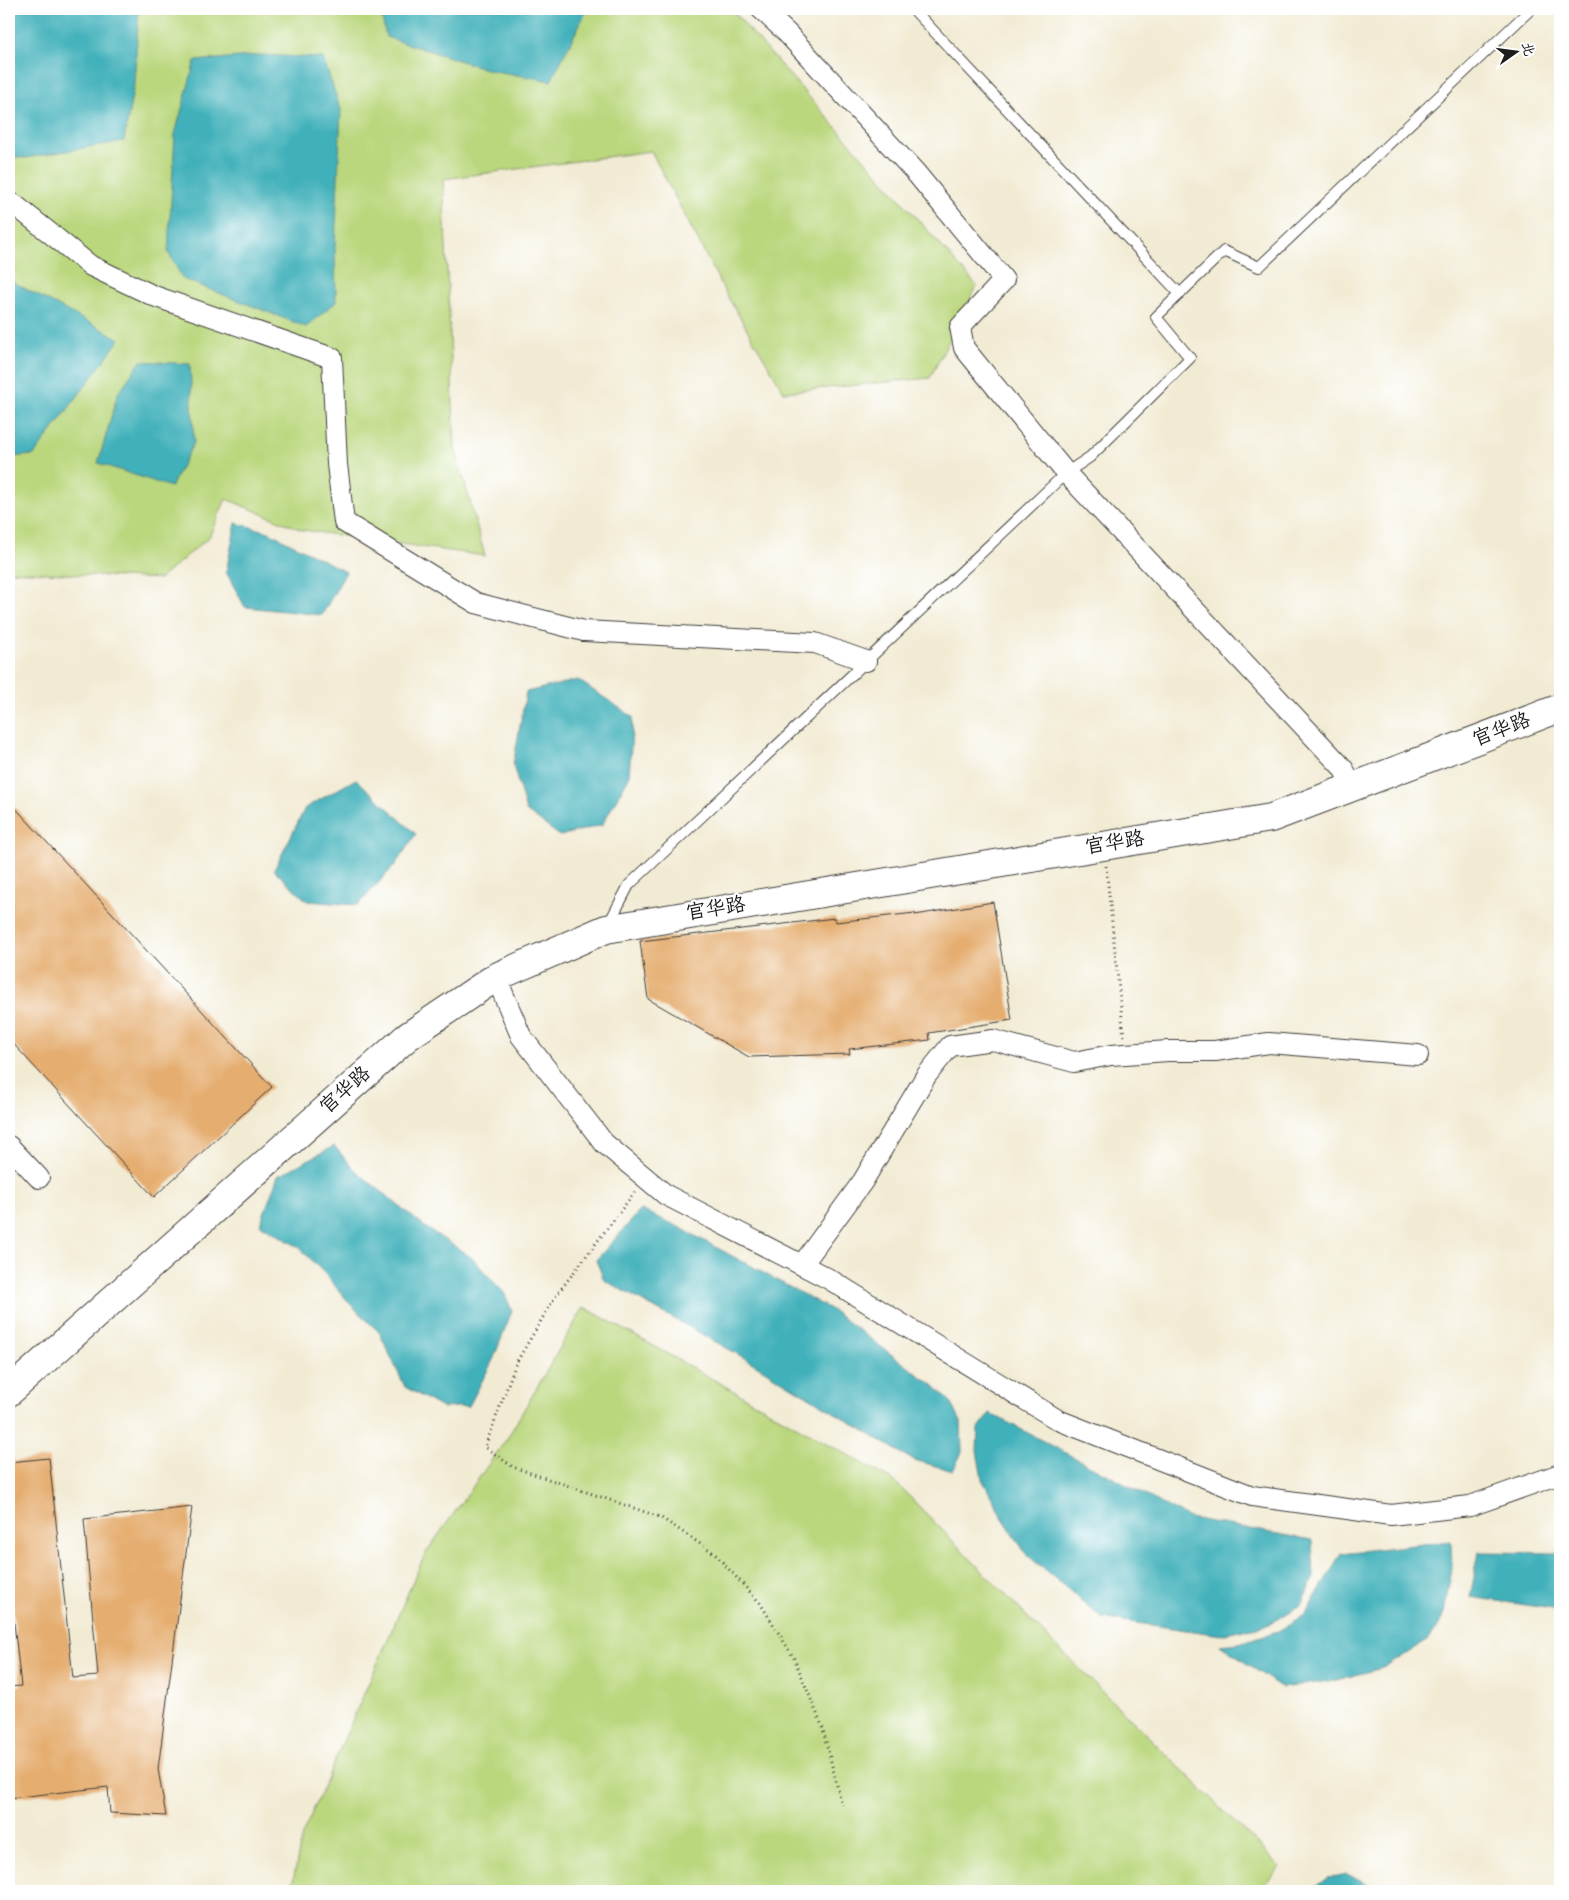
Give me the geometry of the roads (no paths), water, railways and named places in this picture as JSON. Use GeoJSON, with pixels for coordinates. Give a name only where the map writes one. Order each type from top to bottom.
{"type":"FeatureCollection","features":[{"type":"Feature","properties":{"kind":"main road","name":"官华路"},"geometry":{"type":"LineString","coordinates":[[9,1392],[407,1037],[496,977],[606,929],[1271,818],[1560,708]]}},
{"type":"Feature","properties":{"kind":"street"},"geometry":{"type":"LineString","coordinates":[[761,9],[786,32],[916,173],[1004,280],[960,327],[964,348],[1066,472],[1336,760],[1354,787]]}},
{"type":"Feature","properties":{"kind":"street"},"geometry":{"type":"LineString","coordinates":[[9,202],[91,266],[154,296],[332,358],[337,464],[344,522],[476,603],[584,631],[815,643],[866,661]]}},
{"type":"Feature","properties":{"kind":"street"},"geometry":{"type":"LineString","coordinates":[[496,977],[521,1036],[604,1143],[666,1194],[829,1279],[1058,1420],[1252,1496],[1390,1515],[1470,1506],[1560,1474]]}},
{"type":"Feature","properties":{"kind":"street"},"geometry":{"type":"LineString","coordinates":[[802,1265],[863,1181],[926,1076],[950,1046],[993,1040],[1074,1062],[1110,1055],[1168,1051],[1215,1051],[1269,1043],[1418,1055]]}},
{"type":"Feature","properties":{"kind":"street"},"geometry":{"type":"LineString","coordinates":[[9,1146],[39,1178]]}},
{"type":"Feature","properties":{"kind":"lane"},"geometry":{"type":"LineString","coordinates":[[913,9],[1180,294]]}},
{"type":"Feature","properties":{"kind":"lane"},"geometry":{"type":"LineString","coordinates":[[606,929],[629,885],[1066,472],[1090,457],[1190,358],[1156,317],[1224,251],[1259,267],[1531,9]]}},
{"type":"Feature","properties":{"kind":"water"},"geometry":{"type":"Polygon","coordinates":[[[9,9],[139,9],[134,84],[124,141],[26,158],[9,157],[9,9]]]}},
{"type":"Feature","properties":{"kind":"water"},"geometry":{"type":"Polygon","coordinates":[[[380,9],[584,9],[585,14],[551,81],[489,70],[386,37],[380,9]]]}},
{"type":"Feature","properties":{"kind":"water"},"geometry":{"type":"Polygon","coordinates":[[[261,55],[323,58],[341,110],[335,247],[336,302],[306,327],[183,279],[168,252],[175,134],[195,61],[261,55]]]}},
{"type":"Feature","properties":{"kind":"water"},"geometry":{"type":"Polygon","coordinates":[[[9,280],[120,339],[34,455],[9,457],[9,280]]]}},
{"type":"Feature","properties":{"kind":"water"},"geometry":{"type":"Polygon","coordinates":[[[141,361],[190,364],[194,442],[171,487],[98,463],[118,393],[141,361]]]}},
{"type":"Feature","properties":{"kind":"water"},"geometry":{"type":"Polygon","coordinates":[[[236,523],[269,532],[346,572],[322,615],[245,607],[226,572],[236,523]]]}},
{"type":"Feature","properties":{"kind":"water"},"geometry":{"type":"Polygon","coordinates":[[[578,680],[633,717],[629,777],[602,825],[560,836],[526,811],[513,765],[526,692],[578,680]]]}},
{"type":"Feature","properties":{"kind":"water"},"geometry":{"type":"Polygon","coordinates":[[[356,779],[416,834],[395,865],[358,905],[307,901],[274,870],[305,808],[356,779]]]}},
{"type":"Feature","properties":{"kind":"water"},"geometry":{"type":"Polygon","coordinates":[[[334,1146],[356,1171],[425,1227],[471,1257],[505,1294],[512,1311],[493,1360],[469,1406],[442,1408],[405,1387],[379,1332],[352,1306],[300,1248],[260,1224],[278,1176],[334,1146]]]}},
{"type":"Feature","properties":{"kind":"water"},"geometry":{"type":"Polygon","coordinates":[[[641,1210],[675,1225],[830,1309],[934,1386],[951,1402],[961,1422],[962,1452],[953,1471],[911,1459],[741,1356],[604,1280],[596,1260],[641,1210]]]}},
{"type":"Feature","properties":{"kind":"water"},"geometry":{"type":"Polygon","coordinates":[[[990,1413],[1189,1518],[1312,1540],[1314,1577],[1301,1605],[1270,1624],[1221,1635],[1102,1618],[1026,1554],[1001,1515],[982,1479],[977,1451],[978,1429],[990,1413]]]}},
{"type":"Feature","properties":{"kind":"water"},"geometry":{"type":"Polygon","coordinates":[[[1451,1541],[1452,1568],[1443,1619],[1428,1640],[1386,1667],[1336,1680],[1282,1688],[1220,1645],[1239,1643],[1278,1631],[1305,1615],[1341,1553],[1451,1541]]]}},
{"type":"Feature","properties":{"kind":"water"},"geometry":{"type":"Polygon","coordinates":[[[1479,1552],[1560,1553],[1560,1610],[1470,1597],[1479,1552]]]}},
{"type":"Feature","properties":{"kind":"water"},"geometry":{"type":"Polygon","coordinates":[[[1347,1874],[1379,1891],[1311,1891],[1328,1878],[1347,1874]]]}}]}
